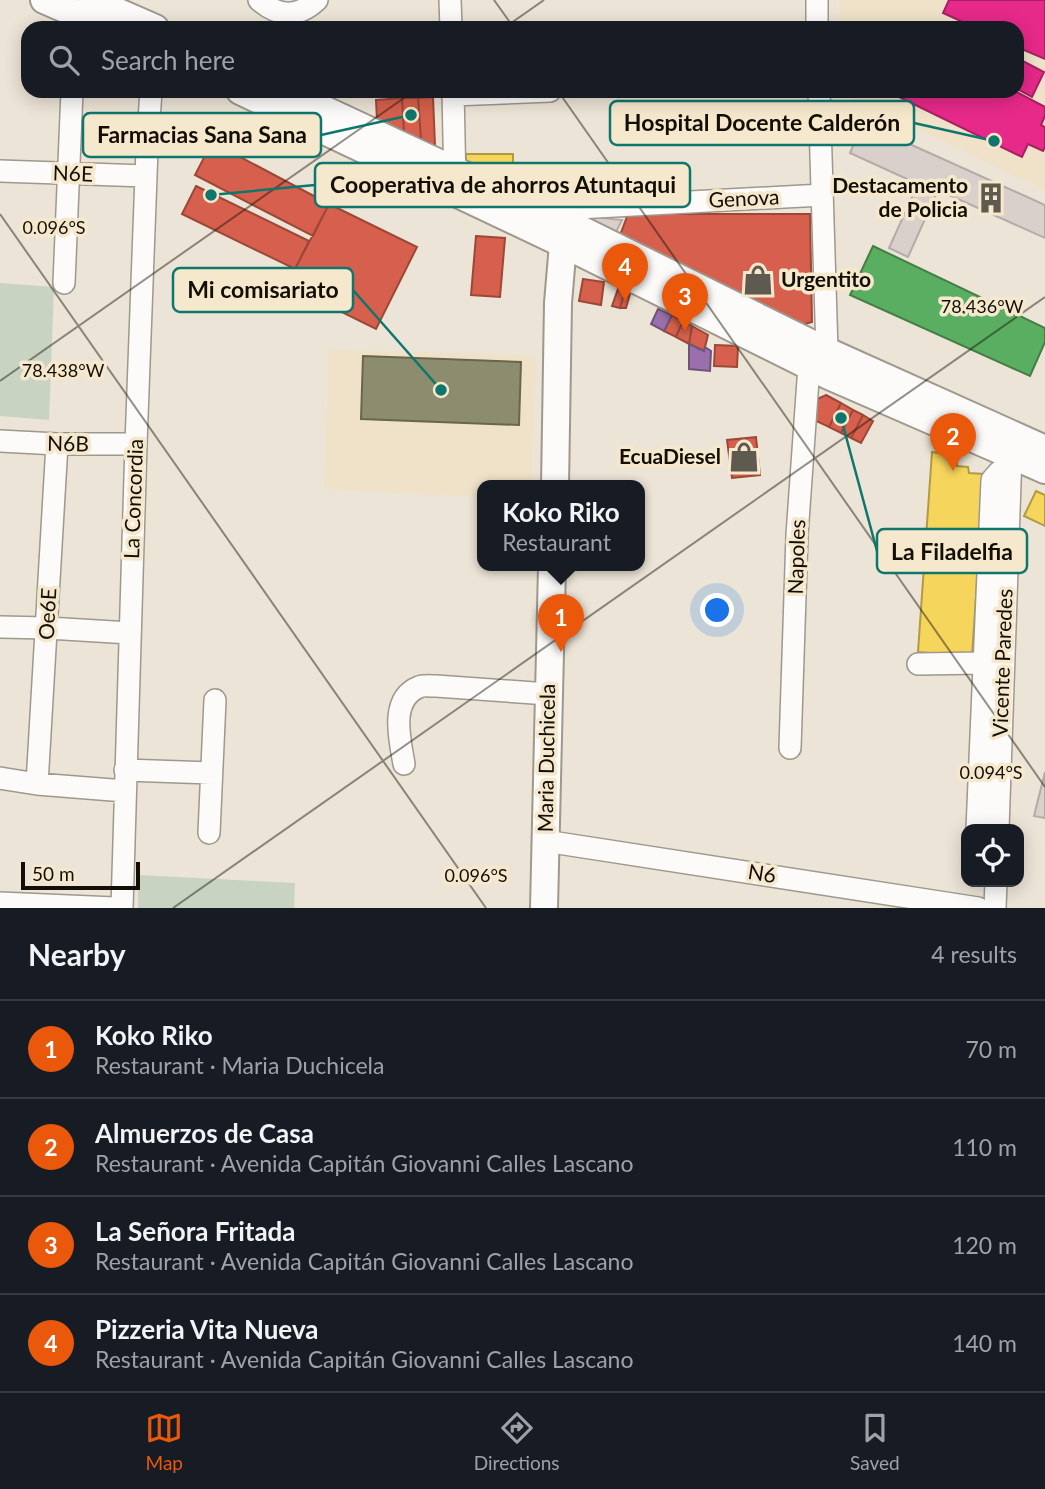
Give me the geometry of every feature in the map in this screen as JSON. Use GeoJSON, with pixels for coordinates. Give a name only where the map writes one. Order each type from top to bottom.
{"type":"FeatureCollection","features":[{"type":"Feature","properties":{"kind":"main road"},"geometry":{"type":"LineString","coordinates":[[44,0],[93,21]]}},
{"type":"Feature","properties":{"kind":"main road"},"geometry":{"type":"LineString","coordinates":[[91,0],[139,21]]}},
{"type":"Feature","properties":{"kind":"main road"},"geometry":{"type":"LineString","coordinates":[[257,98],[455,182],[565,233],[818,358],[1010,462],[1045,470]]}},
{"type":"Feature","properties":{"kind":"main road"},"geometry":{"type":"LineString","coordinates":[[298,98],[455,182],[541,210],[565,233]]}},
{"type":"Feature","properties":{"kind":"main road"},"geometry":{"type":"LineString","coordinates":[[555,480],[558,303],[565,233]]}},
{"type":"Feature","properties":{"kind":"main road"},"geometry":{"type":"LineString","coordinates":[[818,358],[1045,449]]}},
{"type":"Feature","properties":{"kind":"main road","name":"Maria Duchicela"},"geometry":{"type":"LineString","coordinates":[[544,908],[552,571]]}},
{"type":"Feature","properties":{"kind":"street"},"geometry":{"type":"LineString","coordinates":[[271,16],[297,13],[317,0]]}},
{"type":"Feature","properties":{"kind":"street"},"geometry":{"type":"LineString","coordinates":[[450,0],[451,21]]}},
{"type":"Feature","properties":{"kind":"street"},"geometry":{"type":"LineString","coordinates":[[817,0],[817,21]]}},
{"type":"Feature","properties":{"kind":"street"},"geometry":{"type":"LineString","coordinates":[[64,283],[72,98]]}},
{"type":"Feature","properties":{"kind":"street","name":"La Concordia"},"geometry":{"type":"LineString","coordinates":[[122,908],[136,444],[151,98]]}},
{"type":"Feature","properties":{"kind":"street"},"geometry":{"type":"LineString","coordinates":[[453,98],[455,182]]}},
{"type":"Feature","properties":{"kind":"street","name":"Napoles"},"geometry":{"type":"LineString","coordinates":[[790,748],[797,535],[818,358],[822,195],[819,98]]}},
{"type":"Feature","properties":{"kind":"street","name":"N6E"},"geometry":{"type":"LineString","coordinates":[[0,171],[146,176]]}},
{"type":"Feature","properties":{"kind":"street","name":"Genova"},"geometry":{"type":"LineString","coordinates":[[541,210],[822,195]]}},
{"type":"Feature","properties":{"kind":"street","name":"N6B"},"geometry":{"type":"LineString","coordinates":[[0,441],[136,444]]}},
{"type":"Feature","properties":{"kind":"street","name":"Oe6E"},"geometry":{"type":"LineString","coordinates":[[37,784],[57,444]]}},
{"type":"Feature","properties":{"kind":"street"},"geometry":{"type":"LineString","coordinates":[[977,824],[992,480],[1010,462]]}},
{"type":"Feature","properties":{"kind":"street","name":"Vicente Paredes"},"geometry":{"type":"LineString","coordinates":[[998,824],[1010,462]]}},
{"type":"Feature","properties":{"kind":"street"},"geometry":{"type":"LineString","coordinates":[[0,627],[130,633]]}},
{"type":"Feature","properties":{"kind":"street"},"geometry":{"type":"LineString","coordinates":[[918,664],[984,663]]}},
{"type":"Feature","properties":{"kind":"street"},"geometry":{"type":"LineString","coordinates":[[404,764],[398,719],[405,699],[419,687],[548,694]]}},
{"type":"Feature","properties":{"kind":"street"},"geometry":{"type":"LineString","coordinates":[[209,833],[215,700]]}},
{"type":"Feature","properties":{"kind":"street"},"geometry":{"type":"LineString","coordinates":[[0,778],[37,784],[211,773]]}},
{"type":"Feature","properties":{"kind":"street","name":"N6"},"geometry":{"type":"LineString","coordinates":[[545,841],[978,908]]}},
{"type":"Feature","properties":{"kind":"street"},"geometry":{"type":"LineString","coordinates":[[995,908],[996,887]]}},
{"type":"Feature","properties":{"kind":"street"},"geometry":{"type":"LineString","coordinates":[[0,903],[114,908]]}},
{"type":"Feature","properties":{"kind":"shaded area"},"geometry":{"type":"Polygon","coordinates":[[[839,0],[1045,0],[1045,190],[852,98],[1024,98],[1024,21],[839,21],[839,0]]]}},
{"type":"Feature","properties":{"kind":"shaded area"},"geometry":{"type":"Polygon","coordinates":[[[329,349],[536,356],[531,480],[477,480],[477,497],[324,489],[329,349]]]}},
{"type":"Feature","properties":{"kind":"green space"},"geometry":{"type":"Polygon","coordinates":[[[0,283],[54,287],[49,420],[0,416],[0,283]]]}},
{"type":"Feature","properties":{"kind":"green space"},"geometry":{"type":"Polygon","coordinates":[[[138,875],[295,883],[294,908],[138,908],[138,875]]]}},
{"type":"Feature","properties":{"kind":"building: Homes"},"geometry":{"type":"Polygon","coordinates":[[[466,154],[513,154],[513,185],[466,162],[466,154]]]}},
{"type":"Feature","properties":{"kind":"building: Homes"},"geometry":{"type":"Polygon","coordinates":[[[932,452],[947,454],[947,459],[957,460],[957,466],[968,467],[969,473],[984,474],[972,657],[918,652],[932,452]]]}},
{"type":"Feature","properties":{"kind":"building: Homes"},"geometry":{"type":"Polygon","coordinates":[[[1036,491],[1045,495],[1045,526],[1024,516],[1036,491]]]}},
{"type":"Feature","properties":{"kind":"building: Shops"},"geometry":{"type":"Polygon","coordinates":[[[402,98],[404,132],[377,120],[376,100],[402,98]]]}},
{"type":"Feature","properties":{"kind":"building: Shops"},"geometry":{"type":"Polygon","coordinates":[[[402,98],[418,98],[421,139],[404,132],[402,98]]]}},
{"type":"Feature","properties":{"kind":"building: Shops"},"geometry":{"type":"Polygon","coordinates":[[[418,98],[433,98],[435,146],[421,139],[418,98]]]}},
{"type":"Feature","properties":{"kind":"building: Shops"},"geometry":{"type":"Polygon","coordinates":[[[212,142],[329,204],[313,236],[195,175],[212,142]]]}},
{"type":"Feature","properties":{"kind":"building: Shops"},"geometry":{"type":"Polygon","coordinates":[[[196,186],[309,241],[295,269],[182,214],[196,186]]]}},
{"type":"Feature","properties":{"kind":"building: Shops"},"geometry":{"type":"Polygon","coordinates":[[[329,204],[417,247],[376,329],[285,284],[329,204]]]}},
{"type":"Feature","properties":{"kind":"building: Shops","name":"Urgentito"},"geometry":{"type":"Polygon","coordinates":[[[628,214],[810,214],[812,322],[798,326],[619,238],[628,214]]]}},
{"type":"Feature","properties":{"kind":"building: Shops"},"geometry":{"type":"Polygon","coordinates":[[[476,236],[505,238],[500,297],[471,295],[476,236]]]}},
{"type":"Feature","properties":{"kind":"building: Shops"},"geometry":{"type":"Polygon","coordinates":[[[583,279],[604,282],[601,305],[579,301],[583,279]]]}},
{"type":"Feature","properties":{"kind":"building: Shops"},"geometry":{"type":"Polygon","coordinates":[[[618,289],[625,291],[620,308],[612,306],[618,289]]]}},
{"type":"Feature","properties":{"kind":"building: Shops"},"geometry":{"type":"Polygon","coordinates":[[[625,291],[630,294],[626,308],[620,308],[625,291]]]}},
{"type":"Feature","properties":{"kind":"building: Shops"},"geometry":{"type":"Polygon","coordinates":[[[672,315],[683,321],[676,337],[664,331],[672,315]]]}},
{"type":"Feature","properties":{"kind":"building: Shops"},"geometry":{"type":"Polygon","coordinates":[[[683,321],[692,326],[689,344],[676,337],[683,321]]]}},
{"type":"Feature","properties":{"kind":"building: Shops"},"geometry":{"type":"Polygon","coordinates":[[[692,326],[708,335],[704,351],[689,344],[692,326]]]}},
{"type":"Feature","properties":{"kind":"building: Shops"},"geometry":{"type":"Polygon","coordinates":[[[715,345],[738,346],[737,367],[714,366],[715,345]]]}},
{"type":"Feature","properties":{"kind":"building: Shops"},"geometry":{"type":"Polygon","coordinates":[[[826,395],[841,403],[829,427],[814,420],[815,400],[826,395]]]}},
{"type":"Feature","properties":{"kind":"building: Shops"},"geometry":{"type":"Polygon","coordinates":[[[841,403],[853,410],[841,433],[829,427],[841,403]]]}},
{"type":"Feature","properties":{"kind":"building: Shops"},"geometry":{"type":"Polygon","coordinates":[[[853,410],[863,415],[851,438],[841,433],[853,410]]]}},
{"type":"Feature","properties":{"kind":"building: Shops"},"geometry":{"type":"Polygon","coordinates":[[[863,415],[873,421],[861,443],[851,438],[863,415]]]}},
{"type":"Feature","properties":{"kind":"building: Shops","name":"EcuaDiesel"},"geometry":{"type":"Polygon","coordinates":[[[756,437],[760,475],[732,478],[727,440],[756,437]]]}},
{"type":"Feature","properties":{"kind":"building: Offices"},"geometry":{"type":"Polygon","coordinates":[[[658,309],[672,315],[664,331],[651,324],[658,309]]]}},
{"type":"Feature","properties":{"kind":"building: Offices"},"geometry":{"type":"Polygon","coordinates":[[[689,344],[704,351],[705,347],[711,351],[710,371],[689,369],[689,344]]]}},
{"type":"Feature","properties":{"kind":"building: Health"},"geometry":{"type":"Polygon","coordinates":[[[949,0],[1045,0],[1045,59],[1024,50],[1024,21],[961,21],[943,13],[949,0]]]}},
{"type":"Feature","properties":{"kind":"building: Health"},"geometry":{"type":"Polygon","coordinates":[[[1024,62],[1044,72],[1032,97],[1024,93],[1024,62]]]}},
{"type":"Feature","properties":{"kind":"building: Health"},"geometry":{"type":"Polygon","coordinates":[[[1024,96],[1045,107],[1041,125],[1045,127],[1045,147],[1043,151],[1028,144],[1022,157],[901,98],[1024,98],[1024,96]]]}},
{"type":"Feature","properties":{"kind":"building: Public"},"geometry":{"type":"Polygon","coordinates":[[[873,246],[1045,328],[1045,342],[1030,376],[850,295],[873,246]]]}},
{"type":"Feature","properties":{"kind":"building: Industry"},"geometry":{"type":"Polygon","coordinates":[[[363,356],[521,362],[519,425],[361,419],[363,356]]]}},
{"type":"Feature","properties":{"kind":"building: Other","name":"Destacamento de Policia"},"geometry":{"type":"Polygon","coordinates":[[[863,123],[1045,205],[1045,238],[938,190],[908,257],[889,248],[918,184],[850,153],[863,123]]]}},
{"type":"Feature","properties":{"kind":"building: Other"},"geometry":{"type":"Polygon","coordinates":[[[583,216],[622,220],[614,236],[583,216]]]}},
{"type":"Feature","properties":{"kind":"building: Other"},"geometry":{"type":"Polygon","coordinates":[[[1045,772],[1045,818],[1034,816],[1045,772]]]}},
{"type":"Feature","properties":{"kind":"place","name":"Farmacias Sana Sana"},"geometry":{"type":"Point","coordinates":[411,115]}},
{"type":"Feature","properties":{"kind":"place","name":"Hospital Docente Calderón"},"geometry":{"type":"Point","coordinates":[994,141]}},
{"type":"Feature","properties":{"kind":"place","name":"Cooperativa de ahorros Atuntaqui"},"geometry":{"type":"Point","coordinates":[211,195]}},
{"type":"Feature","properties":{"kind":"place","name":"Destacamento de Policia"},"geometry":{"type":"Point","coordinates":[991,198]}},
{"type":"Feature","properties":{"kind":"place","name":"Urgentito"},"geometry":{"type":"Point","coordinates":[758,280]}},
{"type":"Feature","properties":{"kind":"place","name":"Pizzeria Vita Nueva"},"geometry":{"type":"Point","coordinates":[625,301]}},
{"type":"Feature","properties":{"kind":"place","name":"La Señora Fritada"},"geometry":{"type":"Point","coordinates":[685,331]}},
{"type":"Feature","properties":{"kind":"place","name":"Mi comisariato"},"geometry":{"type":"Point","coordinates":[441,390]}},
{"type":"Feature","properties":{"kind":"place","name":"La Filadelfia"},"geometry":{"type":"Point","coordinates":[841,418]}},
{"type":"Feature","properties":{"kind":"place","name":"EcuaDiesel"},"geometry":{"type":"Point","coordinates":[744,457]}},
{"type":"Feature","properties":{"kind":"place","name":"Almuerzos de Casa"},"geometry":{"type":"Point","coordinates":[953,471]}},
{"type":"Feature","properties":{"kind":"place","name":"Koko Riko"},"geometry":{"type":"Point","coordinates":[561,652]}}]}
